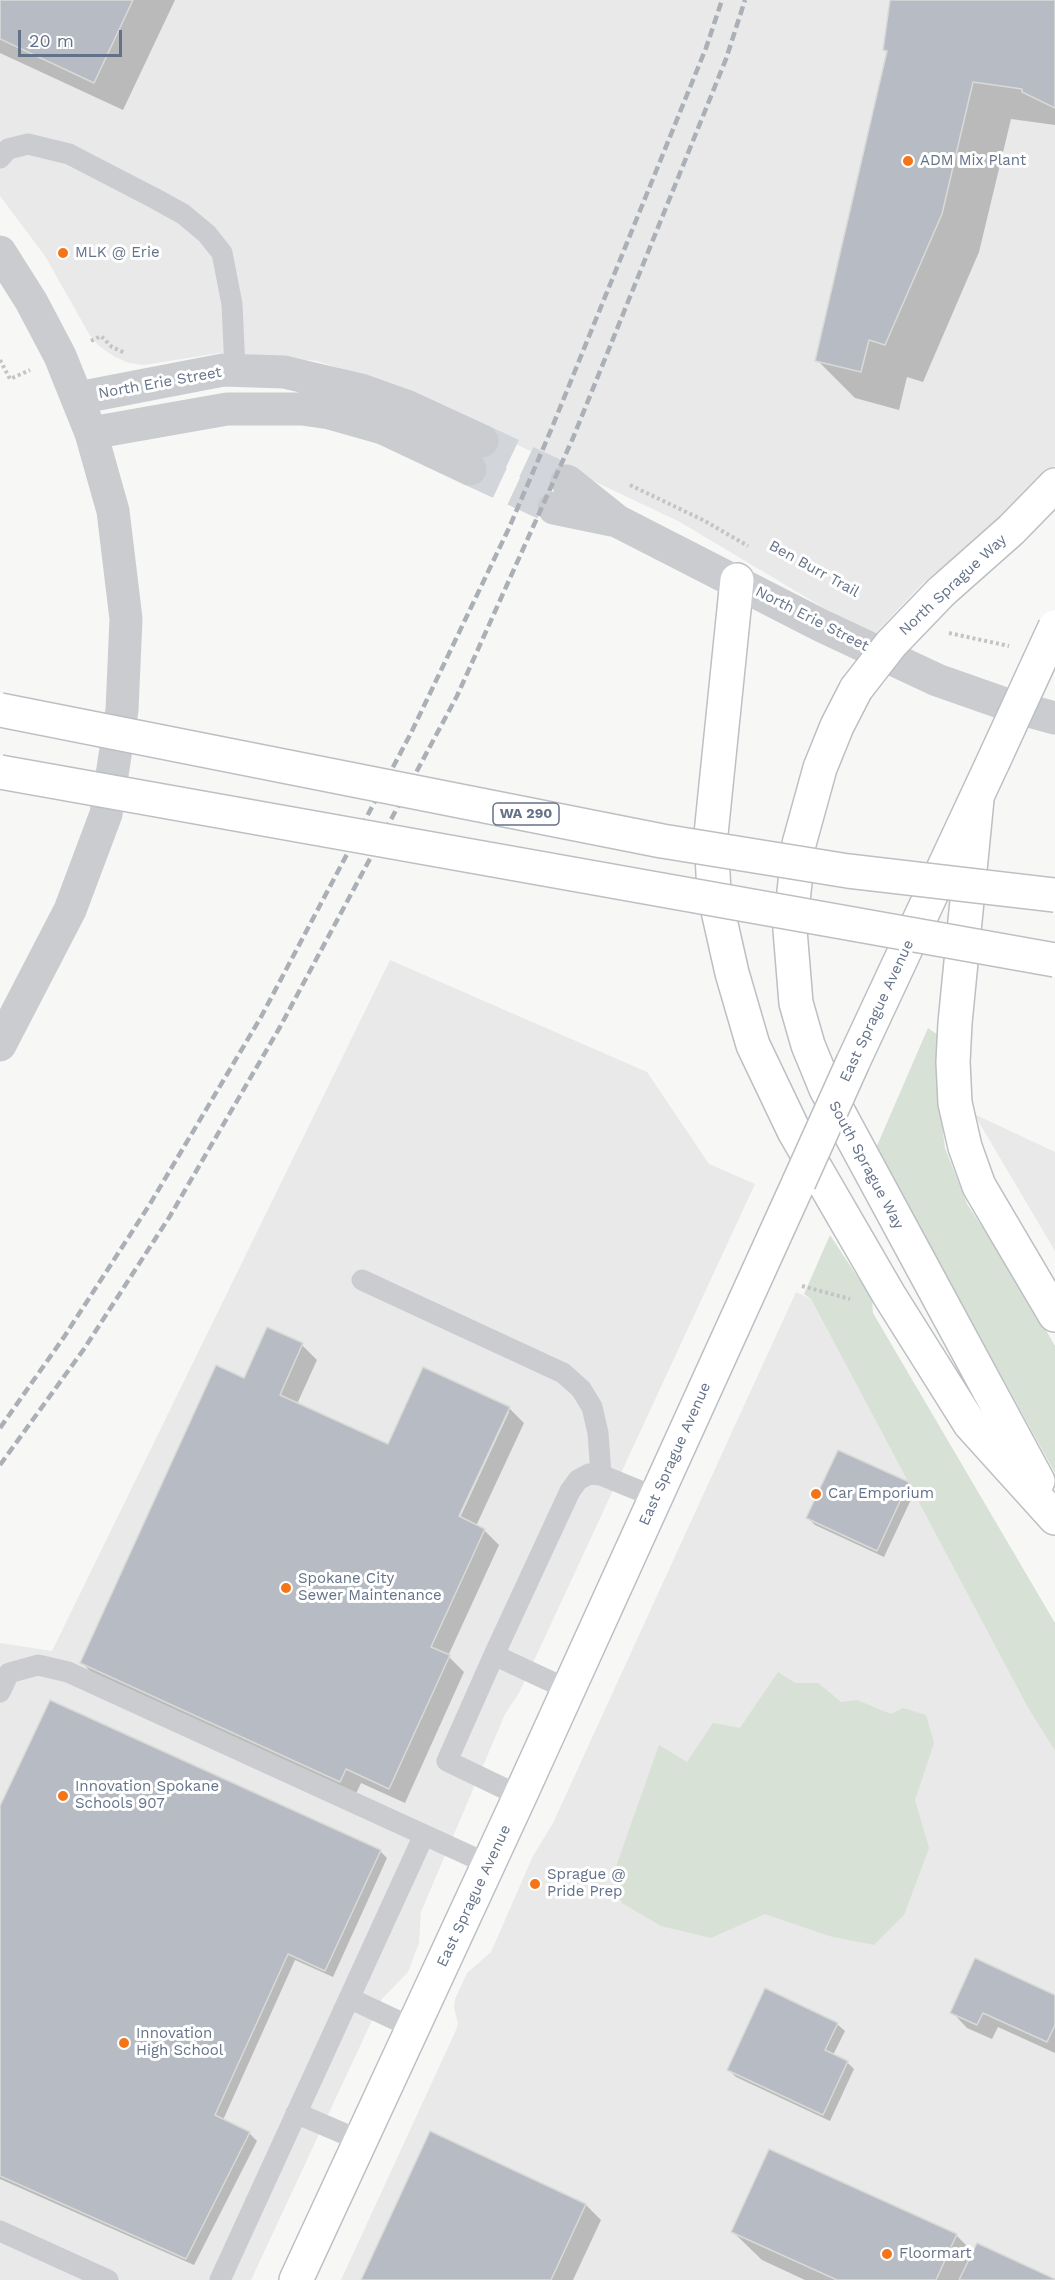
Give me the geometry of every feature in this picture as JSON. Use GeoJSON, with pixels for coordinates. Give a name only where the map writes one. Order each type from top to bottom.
{"type":"FeatureCollection","features":[{"type":"Feature","properties":{"kind":"main road","name":"North Sprague Way"},"geometry":{"type":"LineString","coordinates":[[856,689],[891,644],[941,592],[1011,530],[1055,485]]}},
{"type":"Feature","properties":{"kind":"main road"},"geometry":{"type":"LineString","coordinates":[[736,580],[711,834],[714,893],[732,973],[753,1045],[794,1131],[889,1295],[970,1424],[1055,1518]]}},
{"type":"Feature","properties":{"kind":"main road","name":"East Sprague Avenue"},"geometry":{"type":"LineString","coordinates":[[296,2280],[520,1796],[853,1062],[1055,627]]}},
{"type":"Feature","properties":{"kind":"main road","name":"South Sprague Way"},"geometry":{"type":"LineString","coordinates":[[856,689],[837,726],[820,768],[800,844],[790,930],[796,1003],[808,1045],[826,1089],[1055,1513]]}},
{"type":"Feature","properties":{"kind":"main road","name":"WA 290"},"geometry":{"type":"LineString","coordinates":[[0,710],[662,841],[848,871],[1055,895]]}},
{"type":"Feature","properties":{"kind":"main road"},"geometry":{"type":"LineString","coordinates":[[0,772],[1055,960]]}},
{"type":"Feature","properties":{"kind":"main road"},"geometry":{"type":"LineString","coordinates":[[977,799],[955,1023],[953,1062],[955,1103],[965,1148],[979,1186],[1055,1315]]}},
{"type":"Feature","properties":{"kind":"street"},"geometry":{"type":"LineString","coordinates":[[0,252],[31,301],[78,398],[91,433],[113,511],[126,619],[122,710],[116,767],[106,814],[88,867],[48,956],[0,1045]]}},
{"type":"Feature","properties":{"kind":"street","name":"North Erie Street"},"geometry":{"type":"LineString","coordinates":[[78,398],[195,374],[235,370],[284,372],[328,380],[406,406],[476,455],[342,416],[302,409],[227,409],[91,433]]}},
{"type":"Feature","properties":{"kind":"street","name":"North Erie Street"},"geometry":{"type":"LineString","coordinates":[[561,495],[736,580],[822,626],[937,680],[1011,706],[1055,718]]}},
{"type":"Feature","properties":{"kind":"lane"},"geometry":{"type":"LineString","coordinates":[[0,158],[8,149],[28,144],[69,154],[183,214],[207,234],[222,253],[232,304],[235,370]]}},
{"type":"Feature","properties":{"kind":"lane"},"geometry":{"type":"LineString","coordinates":[[362,1280],[563,1373],[581,1389],[592,1407],[598,1433],[601,1475]]}},
{"type":"Feature","properties":{"kind":"lane"},"geometry":{"type":"LineString","coordinates":[[520,1796],[447,1761],[494,1655],[570,1491],[578,1480],[589,1474],[601,1475],[655,1497]]}},
{"type":"Feature","properties":{"kind":"lane"},"geometry":{"type":"LineString","coordinates":[[494,1655],[567,1689]]}},
{"type":"Feature","properties":{"kind":"lane"},"geometry":{"type":"LineString","coordinates":[[3,1682],[38,1665],[68,1672],[488,1864]]}},
{"type":"Feature","properties":{"kind":"lane"},"geometry":{"type":"LineString","coordinates":[[220,2280],[424,1835]]}},
{"type":"Feature","properties":{"kind":"lane"},"geometry":{"type":"LineString","coordinates":[[350,1998],[413,2028]]}},
{"type":"Feature","properties":{"kind":"lane"},"geometry":{"type":"LineString","coordinates":[[296,2113],[360,2141]]}},
{"type":"Feature","properties":{"kind":"lane"},"geometry":{"type":"LineString","coordinates":[[0,2231],[108,2280]]}},
{"type":"Feature","properties":{"kind":"path"},"geometry":{"type":"LineString","coordinates":[[0,360],[10,379]]}},
{"type":"Feature","properties":{"kind":"path","name":"Ben Burr Trail"},"geometry":{"type":"LineString","coordinates":[[624,482],[703,520],[755,550]]}},
{"type":"Feature","properties":{"kind":"path"},"geometry":{"type":"LineString","coordinates":[[940,630],[1019,648]]}},
{"type":"Feature","properties":{"kind":"path"},"geometry":{"type":"LineString","coordinates":[[802,1286],[854,1300]]}},
{"type":"Feature","properties":{"kind":"shaded area"},"geometry":{"type":"Polygon","coordinates":[[[0,0],[1055,0],[1055,465],[1032,493],[922,584],[874,635],[834,614],[680,522],[387,383],[317,361],[272,356],[219,353],[144,365],[129,363],[115,357],[99,346],[89,334],[45,256],[0,196],[0,0]]]}},
{"type":"Feature","properties":{"kind":"shaded area"},"geometry":{"type":"Polygon","coordinates":[[[390,960],[647,1072],[709,1164],[755,1184],[519,1693],[505,1714],[421,1912],[419,1943],[408,1972],[382,1999],[251,2280],[0,2280],[0,1643],[52,1651],[390,960]]]}},
{"type":"Feature","properties":{"kind":"shaded area"},"geometry":{"type":"Polygon","coordinates":[[[928,1028],[938,1035],[938,1093],[945,1148],[967,1204],[1015,1276],[1055,1346],[1055,1473],[876,1148],[928,1028]]]}},
{"type":"Feature","properties":{"kind":"shaded area"},"geometry":{"type":"Polygon","coordinates":[[[974,1114],[1055,1152],[1055,1251],[974,1114]]]}},
{"type":"Feature","properties":{"kind":"shaded area"},"geometry":{"type":"Polygon","coordinates":[[[830,1235],[872,1299],[873,1313],[1055,1623],[1055,1751],[1028,1708],[811,1299],[804,1294],[830,1235]]]}},
{"type":"Feature","properties":{"kind":"shaded area"},"geometry":{"type":"Polygon","coordinates":[[[796,1292],[811,1299],[1028,1708],[1055,1751],[1055,2280],[341,2280],[456,2030],[458,2023],[454,2008],[455,1999],[467,1973],[491,1952],[533,1856],[553,1823],[796,1292]]]}},
{"type":"Feature","properties":{"kind":"shaded area"},"geometry":{"type":"Polygon","coordinates":[[[778,1672],[795,1683],[818,1683],[841,1702],[857,1700],[891,1714],[903,1708],[926,1715],[934,1743],[915,1800],[929,1848],[904,1915],[874,1945],[829,1936],[765,1914],[711,1938],[661,1926],[622,1903],[612,1878],[659,1745],[687,1762],[713,1723],[740,1728],[778,1672]]]}},
{"type":"Feature","properties":{"kind":"building"},"geometry":{"type":"Polygon","coordinates":[[[0,0],[133,0],[94,83],[0,39],[0,0]]]}},
{"type":"Feature","properties":{"kind":"building","name":"ADM Mix Plant"},"geometry":{"type":"Polygon","coordinates":[[[890,0],[1055,0],[1055,108],[1022,92],[1022,89],[973,82],[942,214],[885,345],[869,340],[861,372],[815,361],[887,51],[883,50],[890,0]]]}},
{"type":"Feature","properties":{"kind":"building","name":"Spokane City Sewer Maintenance"},"geometry":{"type":"Polygon","coordinates":[[[267,1327],[303,1343],[280,1395],[388,1444],[423,1367],[510,1407],[459,1516],[485,1529],[431,1647],[450,1655],[389,1789],[346,1769],[340,1782],[80,1663],[216,1365],[244,1378],[267,1327]]]}},
{"type":"Feature","properties":{"kind":"building"},"geometry":{"type":"Polygon","coordinates":[[[838,1450],[909,1482],[877,1551],[806,1518],[838,1450]]]}},
{"type":"Feature","properties":{"kind":"building","name":"Innovation High School"},"geometry":{"type":"Polygon","coordinates":[[[50,1700],[381,1850],[325,1971],[288,1954],[215,2115],[250,2132],[186,2259],[0,2176],[0,1806],[50,1700]]]}},
{"type":"Feature","properties":{"kind":"building"},"geometry":{"type":"Polygon","coordinates":[[[975,1958],[1055,1995],[1055,2025],[1047,2042],[983,2013],[977,2025],[950,2013],[975,1958]]]}},
{"type":"Feature","properties":{"kind":"building"},"geometry":{"type":"Polygon","coordinates":[[[765,1988],[838,2023],[825,2050],[848,2061],[823,2115],[727,2070],[765,1988]]]}},
{"type":"Feature","properties":{"kind":"building"},"geometry":{"type":"Polygon","coordinates":[[[430,2131],[586,2204],[551,2280],[361,2280],[430,2131]]]}},
{"type":"Feature","properties":{"kind":"building"},"geometry":{"type":"Polygon","coordinates":[[[769,2149],[957,2234],[936,2280],[837,2280],[731,2232],[769,2149]]]}},
{"type":"Feature","properties":{"kind":"building"},"geometry":{"type":"Polygon","coordinates":[[[977,2243],[1055,2279],[1055,2280],[959,2280],[977,2243]]]}},
{"type":"Feature","properties":{"kind":"tunnel"},"geometry":{"type":"LineString","coordinates":[[482,441],[567,481]]}},
{"type":"Feature","properties":{"kind":"tunnel"},"geometry":{"type":"LineString","coordinates":[[470,469],[554,508]]}},
{"type":"Feature","properties":{"kind":"railway"},"geometry":{"type":"LineString","coordinates":[[0,1428],[64,1337],[150,1204],[261,1017],[411,733],[509,528],[551,430],[706,48],[722,0]]}},
{"type":"Feature","properties":{"kind":"railway"},"geometry":{"type":"LineString","coordinates":[[0,1465],[84,1349],[170,1216],[280,1027],[457,696],[573,438],[726,59],[745,0]]}},
{"type":"Feature","properties":{"kind":"place","name":"ADM Mix Plant"},"geometry":{"type":"Point","coordinates":[908,161]}},
{"type":"Feature","properties":{"kind":"place","name":"MLK @ Erie"},"geometry":{"type":"Point","coordinates":[63,253]}},
{"type":"Feature","properties":{"kind":"place","name":"Car Emporium"},"geometry":{"type":"Point","coordinates":[816,1494]}},
{"type":"Feature","properties":{"kind":"place","name":"Spokane City Sewer Maintenance"},"geometry":{"type":"Point","coordinates":[286,1588]}},
{"type":"Feature","properties":{"kind":"place","name":"Innovation Spokane Schools 907"},"geometry":{"type":"Point","coordinates":[63,1796]}},
{"type":"Feature","properties":{"kind":"place","name":"Sprague @ Pride Prep"},"geometry":{"type":"Point","coordinates":[535,1884]}},
{"type":"Feature","properties":{"kind":"place","name":"Innovation High School"},"geometry":{"type":"Point","coordinates":[124,2043]}},
{"type":"Feature","properties":{"kind":"place","name":"Floormart"},"geometry":{"type":"Point","coordinates":[887,2254]}}]}
